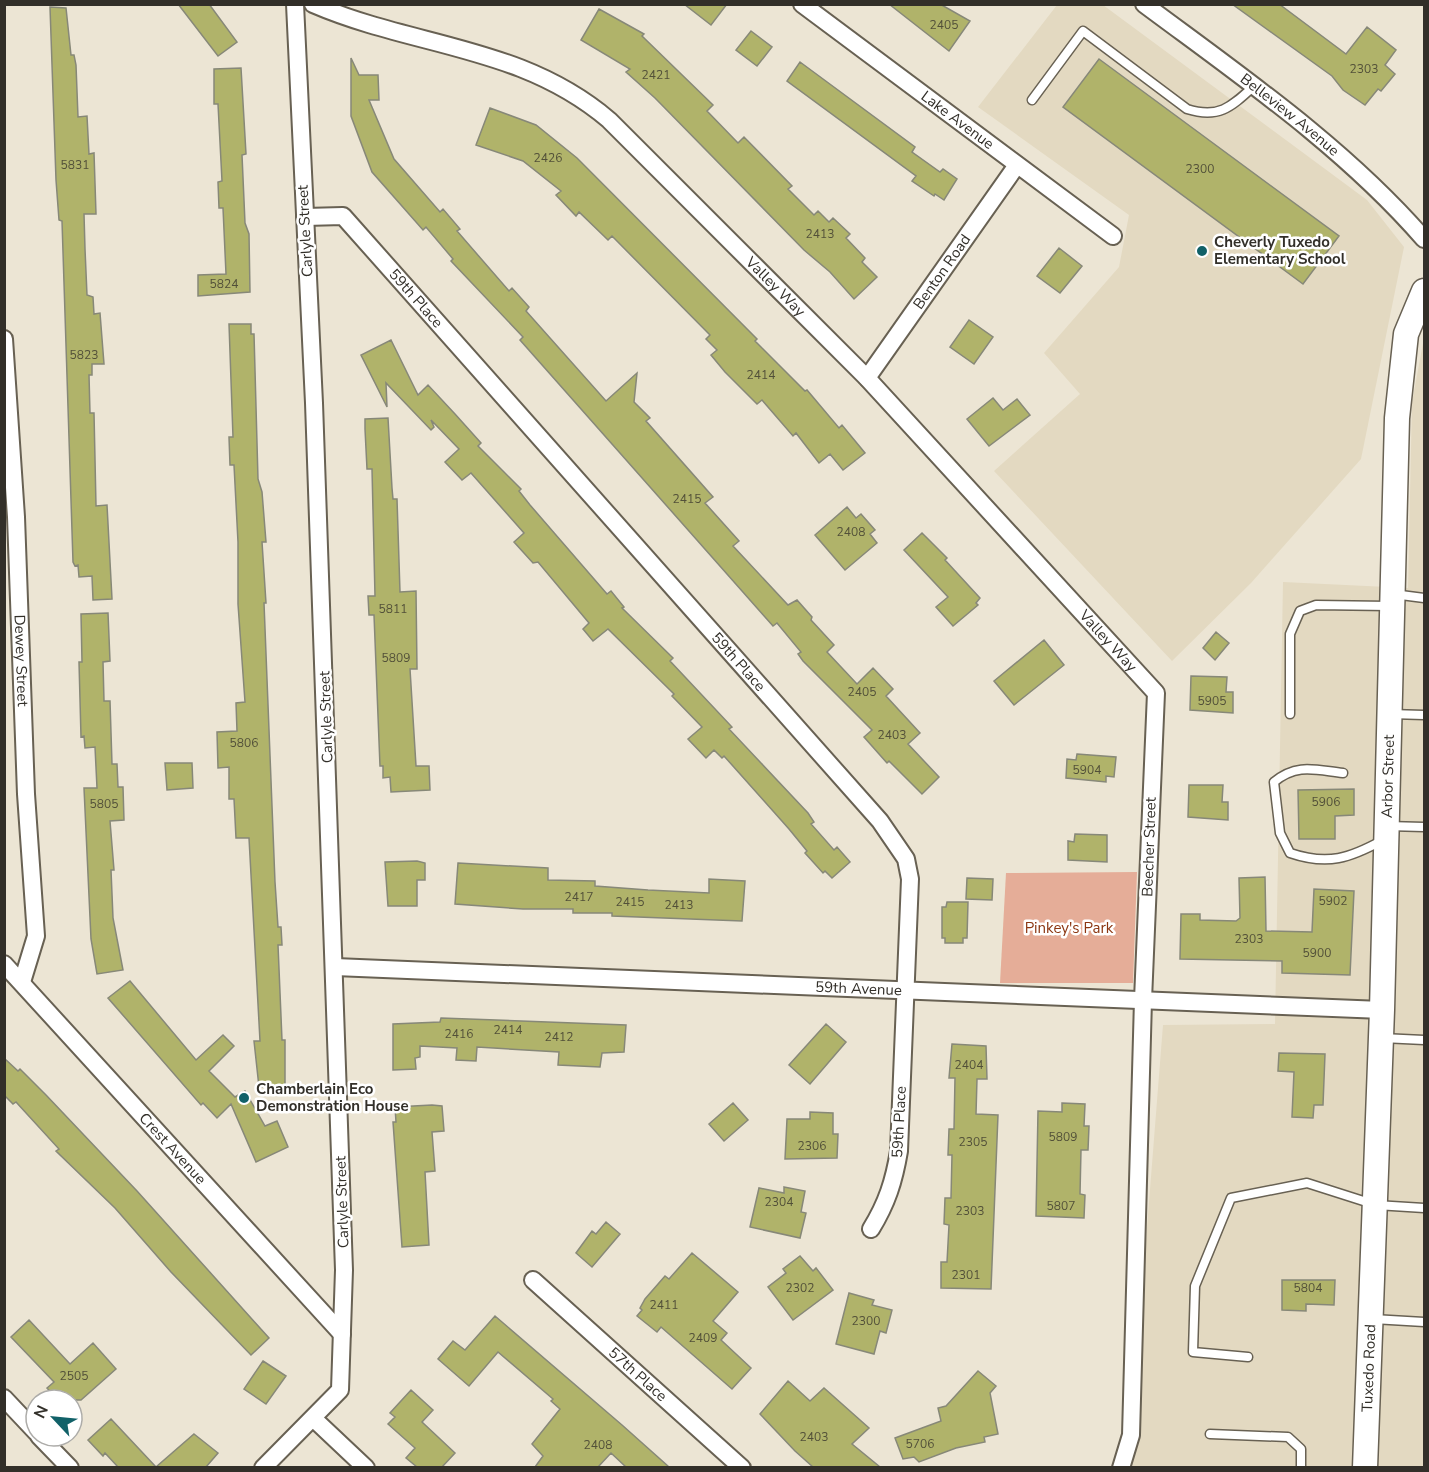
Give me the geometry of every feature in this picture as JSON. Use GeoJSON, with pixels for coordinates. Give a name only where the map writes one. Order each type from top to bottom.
{"type":"FeatureCollection","features":[{"type":"Feature","properties":{"kind":"main road","name":"Arbor Street"},"geometry":{"type":"LineString","coordinates":[[1373,1267],[1400,369],[1406,334],[1425,291]]}},
{"type":"Feature","properties":{"kind":"main road","name":"Tuxedo Road"},"geometry":{"type":"LineString","coordinates":[[1365,1467],[1373,1267]]}},
{"type":"Feature","properties":{"kind":"street","name":"Carlyle Street"},"geometry":{"type":"LineString","coordinates":[[263,1467],[314,1419],[340,1390],[344,1270],[335,966],[295,4]]}},
{"type":"Feature","properties":{"kind":"street","name":"Valley Way"},"geometry":{"type":"LineString","coordinates":[[314,4],[530,70],[585,100],[609,120],[867,378],[1156,693]]}},
{"type":"Feature","properties":{"kind":"street","name":"Lake Avenue"},"geometry":{"type":"LineString","coordinates":[[802,4],[1113,236]]}},
{"type":"Feature","properties":{"kind":"street","name":"Belleview Avenue"},"geometry":{"type":"LineString","coordinates":[[1144,4],[1254,86],[1363,175],[1390,200],[1425,239]]}},
{"type":"Feature","properties":{"kind":"street","name":"Benton Road"},"geometry":{"type":"LineString","coordinates":[[867,378],[1017,165]]}},
{"type":"Feature","properties":{"kind":"street","name":"59th Place"},"geometry":{"type":"LineString","coordinates":[[305,218],[343,216],[880,821],[906,859],[910,879],[899,1151],[893,1185],[886,1206],[871,1229]]}},
{"type":"Feature","properties":{"kind":"street","name":"Dewey Street"},"geometry":{"type":"LineString","coordinates":[[4,339],[16,517],[26,794],[36,936],[22,982]]}},
{"type":"Feature","properties":{"kind":"street","name":"Beecher Street"},"geometry":{"type":"LineString","coordinates":[[1121,1467],[1131,1435],[1143,1000],[1156,693]]}},
{"type":"Feature","properties":{"kind":"street","name":"Crest Avenue"},"geometry":{"type":"LineString","coordinates":[[4,964],[342,1334]]}},
{"type":"Feature","properties":{"kind":"street","name":"59th Avenue"},"geometry":{"type":"LineString","coordinates":[[335,966],[1382,1010]]}},
{"type":"Feature","properties":{"kind":"street","name":"57th Place"},"geometry":{"type":"LineString","coordinates":[[533,1280],[742,1467]]}},
{"type":"Feature","properties":{"kind":"street"},"geometry":{"type":"LineString","coordinates":[[4,1398],[24,1419]]}},
{"type":"Feature","properties":{"kind":"street"},"geometry":{"type":"LineString","coordinates":[[314,1419],[366,1467]]}},
{"type":"Feature","properties":{"kind":"street"},"geometry":{"type":"LineString","coordinates":[[51,1448],[70,1467]]}},
{"type":"Feature","properties":{"kind":"lane"},"geometry":{"type":"LineString","coordinates":[[1032,100],[1083,31],[1187,110],[1206,115],[1232,107],[1254,86]]}},
{"type":"Feature","properties":{"kind":"lane"},"geometry":{"type":"LineString","coordinates":[[1290,714],[1290,634],[1300,611],[1316,605],[1425,598]]}},
{"type":"Feature","properties":{"kind":"lane"},"geometry":{"type":"LineString","coordinates":[[1390,714],[1425,715]]}},
{"type":"Feature","properties":{"kind":"lane"},"geometry":{"type":"LineString","coordinates":[[1342,773],[1301,769],[1288,771],[1274,782],[1280,832],[1290,853],[1311,860],[1353,856],[1387,832],[1425,827]]}},
{"type":"Feature","properties":{"kind":"lane"},"geometry":{"type":"LineString","coordinates":[[1381,1038],[1425,1040]]}},
{"type":"Feature","properties":{"kind":"lane"},"geometry":{"type":"LineString","coordinates":[[1248,1357],[1193,1352],[1195,1286],[1231,1198],[1307,1183],[1376,1205],[1425,1208]]}},
{"type":"Feature","properties":{"kind":"lane"},"geometry":{"type":"LineString","coordinates":[[1372,1318],[1425,1322]]}},
{"type":"Feature","properties":{"kind":"lane"},"geometry":{"type":"LineString","coordinates":[[1210,1434],[1288,1437],[1301,1449],[1301,1467]]}},
{"type":"Feature","properties":{"kind":"shaded area"},"geometry":{"type":"Polygon","coordinates":[[[1057,5],[1103,5],[1367,200],[1404,247],[1361,459],[1251,583],[1172,661],[994,471],[1080,394],[1044,353],[1119,267],[1129,215],[978,107],[1057,5]]]}},
{"type":"Feature","properties":{"kind":"shaded area"},"geometry":{"type":"Polygon","coordinates":[[[1424,338],[1424,1467],[1128,1468],[1163,1025],[1275,1024],[1283,582],[1408,588],[1412,402],[1424,338]]]}},
{"type":"Feature","properties":{"kind":"green space","name":"Pinkey's Park"},"geometry":{"type":"Polygon","coordinates":[[[1137,872],[1133,983],[1000,983],[1006,873],[1137,872]]]}},
{"type":"Feature","properties":{"kind":"building"},"geometry":{"type":"Polygon","coordinates":[[[178,4],[209,4],[237,42],[218,56],[178,4]]]}},
{"type":"Feature","properties":{"kind":"building"},"geometry":{"type":"Polygon","coordinates":[[[684,4],[727,4],[711,25],[684,4]]]}},
{"type":"Feature","properties":{"kind":"building"},"geometry":{"type":"Polygon","coordinates":[[[889,4],[940,4],[970,21],[949,51],[889,4]]]}},
{"type":"Feature","properties":{"kind":"building"},"geometry":{"type":"Polygon","coordinates":[[[1232,4],[1279,4],[1346,54],[1367,27],[1396,50],[1385,65],[1395,74],[1365,105],[1343,90],[1332,76],[1232,4]]]}},
{"type":"Feature","properties":{"kind":"building"},"geometry":{"type":"Polygon","coordinates":[[[50,7],[66,8],[71,55],[74,55],[76,65],[78,117],[87,116],[89,154],[94,153],[96,214],[84,214],[87,295],[93,297],[94,314],[100,313],[104,364],[92,364],[92,375],[89,375],[90,413],[94,413],[96,506],[107,505],[112,599],[93,600],[92,576],[79,577],[78,565],[75,566],[73,562],[62,221],[59,220],[56,180],[50,7]]]}},
{"type":"Feature","properties":{"kind":"building"},"geometry":{"type":"Polygon","coordinates":[[[599,9],[644,34],[642,36],[713,105],[707,111],[738,143],[744,137],[792,186],[788,189],[814,215],[818,211],[829,222],[833,218],[850,234],[846,238],[865,258],[862,262],[877,277],[854,299],[830,272],[804,250],[655,98],[626,72],[630,69],[581,40],[599,9]]]}},
{"type":"Feature","properties":{"kind":"building"},"geometry":{"type":"Polygon","coordinates":[[[751,31],[772,47],[757,66],[736,50],[751,31]]]}},
{"type":"Feature","properties":{"kind":"building"},"geometry":{"type":"Polygon","coordinates":[[[351,58],[359,75],[378,75],[379,100],[369,100],[394,159],[440,212],[443,209],[460,229],[457,231],[509,291],[512,288],[529,307],[526,311],[606,401],[637,373],[634,402],[650,418],[646,421],[713,497],[705,503],[739,541],[733,546],[788,605],[797,600],[812,617],[811,620],[834,645],[827,652],[857,684],[873,668],[893,689],[886,696],[920,733],[908,744],[939,777],[922,794],[889,761],[887,763],[864,737],[872,730],[803,661],[798,654],[801,652],[777,623],[773,626],[520,340],[523,337],[451,261],[453,259],[426,227],[423,230],[372,172],[351,116],[351,58]]]}},
{"type":"Feature","properties":{"kind":"building"},"geometry":{"type":"Polygon","coordinates":[[[1099,59],[1339,236],[1303,284],[1063,107],[1099,59]]]}},
{"type":"Feature","properties":{"kind":"building"},"geometry":{"type":"Polygon","coordinates":[[[800,62],[915,147],[912,152],[940,172],[943,169],[957,179],[944,200],[912,181],[916,176],[787,81],[800,62]]]}},
{"type":"Feature","properties":{"kind":"building"},"geometry":{"type":"Polygon","coordinates":[[[241,68],[246,154],[242,155],[245,223],[249,234],[250,292],[198,296],[198,275],[226,274],[223,208],[219,208],[218,182],[222,181],[218,104],[214,104],[214,69],[241,68]]]}},
{"type":"Feature","properties":{"kind":"building"},"geometry":{"type":"Polygon","coordinates":[[[490,108],[536,125],[577,158],[757,339],[755,341],[805,391],[807,390],[839,428],[842,425],[865,453],[843,470],[830,454],[819,463],[796,433],[793,436],[762,400],[757,404],[725,372],[711,355],[717,350],[706,339],[710,335],[612,236],[608,240],[579,212],[576,216],[556,195],[561,191],[523,161],[476,145],[490,108]]]}},
{"type":"Feature","properties":{"kind":"building"},"geometry":{"type":"Polygon","coordinates":[[[1059,248],[1082,266],[1060,293],[1037,276],[1059,248]]]}},
{"type":"Feature","properties":{"kind":"building"},"geometry":{"type":"Polygon","coordinates":[[[969,320],[993,337],[974,364],[950,347],[969,320]]]}},
{"type":"Feature","properties":{"kind":"building"},"geometry":{"type":"Polygon","coordinates":[[[229,324],[251,324],[251,334],[254,334],[258,479],[262,492],[266,542],[262,542],[266,603],[264,603],[275,882],[278,927],[281,927],[282,945],[278,945],[282,1040],[285,1040],[285,1087],[259,1087],[254,1041],[260,1041],[249,838],[236,838],[234,799],[229,799],[229,767],[218,768],[217,732],[237,731],[236,703],[245,702],[238,604],[234,465],[230,465],[229,437],[233,437],[229,324]]]}},
{"type":"Feature","properties":{"kind":"building"},"geometry":{"type":"Polygon","coordinates":[[[391,340],[418,395],[428,385],[455,414],[481,443],[478,446],[521,489],[519,491],[530,505],[607,594],[611,591],[624,607],[622,608],[673,658],[670,661],[732,727],[729,729],[808,813],[814,822],[811,824],[834,850],[837,847],[850,862],[832,878],[825,871],[823,873],[805,853],[807,851],[789,829],[724,756],[722,758],[714,750],[706,758],[688,739],[702,727],[672,696],[674,694],[608,629],[593,641],[583,629],[589,623],[538,562],[533,563],[514,542],[524,533],[471,473],[462,480],[445,462],[459,449],[431,420],[434,427],[431,430],[386,383],[387,407],[361,355],[391,340]]]}},
{"type":"Feature","properties":{"kind":"building"},"geometry":{"type":"Polygon","coordinates":[[[993,398],[1003,410],[1017,399],[1030,415],[989,446],[967,419],[993,398]]]}},
{"type":"Feature","properties":{"kind":"building"},"geometry":{"type":"Polygon","coordinates":[[[388,418],[393,499],[397,499],[400,592],[416,591],[417,669],[410,669],[416,766],[429,766],[430,790],[391,792],[390,777],[383,778],[383,766],[380,766],[374,615],[369,615],[368,596],[375,596],[372,469],[367,469],[365,419],[388,418]]]}},
{"type":"Feature","properties":{"kind":"building"},"geometry":{"type":"Polygon","coordinates":[[[847,507],[856,518],[861,514],[875,530],[870,534],[877,543],[845,570],[815,535],[847,507]]]}},
{"type":"Feature","properties":{"kind":"building"},"geometry":{"type":"Polygon","coordinates":[[[922,533],[947,558],[945,560],[980,598],[976,603],[978,605],[953,626],[936,607],[948,597],[904,550],[922,533]]]}},
{"type":"Feature","properties":{"kind":"building"},"geometry":{"type":"Polygon","coordinates":[[[108,613],[110,661],[103,662],[104,701],[110,701],[112,764],[117,764],[118,787],[123,787],[124,820],[110,821],[114,870],[111,870],[113,918],[123,970],[97,974],[91,939],[84,788],[97,788],[95,747],[85,748],[84,736],[81,737],[79,662],[82,662],[81,614],[108,613]]]}},
{"type":"Feature","properties":{"kind":"building"},"geometry":{"type":"Polygon","coordinates":[[[1216,632],[1229,643],[1215,660],[1203,648],[1216,632]]]}},
{"type":"Feature","properties":{"kind":"building"},"geometry":{"type":"Polygon","coordinates":[[[1044,640],[1064,665],[1014,705],[994,681],[1044,640]]]}},
{"type":"Feature","properties":{"kind":"building"},"geometry":{"type":"Polygon","coordinates":[[[1191,676],[1227,677],[1226,692],[1233,692],[1233,713],[1190,710],[1191,676]]]}},
{"type":"Feature","properties":{"kind":"building"},"geometry":{"type":"Polygon","coordinates":[[[1077,754],[1116,757],[1114,777],[1106,776],[1106,782],[1066,778],[1067,759],[1076,760],[1077,754]]]}},
{"type":"Feature","properties":{"kind":"building"},"geometry":{"type":"Polygon","coordinates":[[[165,763],[192,763],[193,788],[167,790],[165,763]]]}},
{"type":"Feature","properties":{"kind":"building"},"geometry":{"type":"Polygon","coordinates":[[[1189,785],[1223,785],[1222,802],[1228,802],[1228,820],[1188,817],[1189,785]]]}},
{"type":"Feature","properties":{"kind":"building"},"geometry":{"type":"Polygon","coordinates":[[[1354,789],[1354,815],[1335,816],[1335,839],[1299,839],[1298,790],[1354,789]]]}},
{"type":"Feature","properties":{"kind":"building"},"geometry":{"type":"Polygon","coordinates":[[[1075,834],[1107,835],[1107,862],[1068,860],[1068,841],[1074,842],[1075,834]]]}},
{"type":"Feature","properties":{"kind":"building"},"geometry":{"type":"Polygon","coordinates":[[[385,862],[425,863],[425,880],[417,880],[417,906],[388,906],[385,862]]]}},
{"type":"Feature","properties":{"kind":"building"},"geometry":{"type":"Polygon","coordinates":[[[458,863],[548,868],[548,880],[595,881],[595,886],[648,890],[709,893],[709,879],[745,881],[742,921],[612,916],[612,913],[573,913],[573,909],[523,909],[455,904],[458,863]]]}},
{"type":"Feature","properties":{"kind":"building"},"geometry":{"type":"Polygon","coordinates":[[[1265,877],[1266,931],[1312,932],[1314,889],[1354,891],[1350,975],[1282,973],[1282,961],[1180,959],[1181,914],[1200,914],[1200,920],[1236,921],[1240,918],[1239,878],[1265,877]]]}},
{"type":"Feature","properties":{"kind":"building"},"geometry":{"type":"Polygon","coordinates":[[[967,878],[993,879],[992,900],[966,899],[967,878]]]}},
{"type":"Feature","properties":{"kind":"building"},"geometry":{"type":"Polygon","coordinates":[[[947,902],[968,902],[967,938],[963,938],[963,943],[945,943],[945,938],[942,938],[942,907],[946,907],[947,902]]]}},
{"type":"Feature","properties":{"kind":"building"},"geometry":{"type":"Polygon","coordinates":[[[130,981],[196,1060],[223,1035],[234,1046],[209,1071],[235,1097],[245,1091],[265,1126],[277,1121],[288,1147],[256,1162],[231,1104],[217,1118],[203,1103],[201,1105],[108,998],[130,981]]]}},
{"type":"Feature","properties":{"kind":"building"},"geometry":{"type":"Polygon","coordinates":[[[441,1018],[626,1025],[624,1052],[602,1053],[600,1067],[558,1065],[559,1052],[477,1047],[476,1061],[456,1060],[457,1048],[420,1046],[420,1057],[415,1058],[416,1069],[393,1070],[393,1024],[440,1022],[441,1018]]]}},
{"type":"Feature","properties":{"kind":"building"},"geometry":{"type":"Polygon","coordinates":[[[826,1024],[846,1042],[810,1084],[789,1065],[826,1024]]]}},
{"type":"Feature","properties":{"kind":"building"},"geometry":{"type":"Polygon","coordinates":[[[952,1044],[986,1046],[987,1079],[977,1079],[976,1114],[998,1115],[991,1289],[941,1288],[941,1262],[947,1262],[949,1225],[944,1224],[945,1198],[951,1198],[952,1155],[948,1155],[949,1129],[954,1129],[955,1078],[949,1078],[952,1044]]]}},
{"type":"Feature","properties":{"kind":"building"},"geometry":{"type":"Polygon","coordinates":[[[1279,1053],[1325,1054],[1323,1105],[1314,1105],[1313,1118],[1292,1117],[1294,1072],[1278,1071],[1279,1053]]]}},
{"type":"Feature","properties":{"kind":"building"},"geometry":{"type":"Polygon","coordinates":[[[4,1058],[18,1071],[20,1069],[46,1095],[137,1191],[269,1338],[251,1355],[171,1272],[115,1208],[56,1151],[59,1149],[16,1102],[13,1104],[4,1095],[4,1058]]]}},
{"type":"Feature","properties":{"kind":"building"},"geometry":{"type":"Polygon","coordinates":[[[733,1103],[748,1120],[724,1141],[709,1124],[733,1103]]]}},
{"type":"Feature","properties":{"kind":"building"},"geometry":{"type":"Polygon","coordinates":[[[1062,1103],[1085,1104],[1084,1126],[1089,1126],[1088,1150],[1081,1150],[1080,1194],[1085,1195],[1084,1218],[1036,1216],[1038,1111],[1062,1112],[1062,1103]]]}},
{"type":"Feature","properties":{"kind":"building"},"geometry":{"type":"Polygon","coordinates":[[[442,1106],[444,1131],[432,1132],[435,1171],[425,1172],[429,1245],[402,1247],[393,1122],[396,1122],[395,1107],[442,1106]]]}},
{"type":"Feature","properties":{"kind":"building"},"geometry":{"type":"Polygon","coordinates":[[[810,1112],[833,1113],[833,1134],[838,1134],[837,1158],[785,1159],[787,1119],[810,1119],[810,1112]]]}},
{"type":"Feature","properties":{"kind":"building"},"geometry":{"type":"Polygon","coordinates":[[[784,1187],[805,1191],[801,1212],[806,1213],[800,1238],[750,1227],[759,1188],[784,1193],[784,1187]]]}},
{"type":"Feature","properties":{"kind":"building"},"geometry":{"type":"Polygon","coordinates":[[[606,1222],[620,1234],[592,1267],[576,1253],[592,1231],[596,1234],[606,1222]]]}},
{"type":"Feature","properties":{"kind":"building"},"geometry":{"type":"Polygon","coordinates":[[[692,1253],[738,1292],[713,1321],[727,1333],[721,1340],[751,1368],[732,1389],[661,1327],[657,1332],[637,1316],[642,1310],[640,1308],[645,1299],[665,1276],[669,1279],[692,1253]]]}},
{"type":"Feature","properties":{"kind":"building"},"geometry":{"type":"Polygon","coordinates":[[[800,1256],[813,1271],[816,1268],[833,1290],[793,1320],[768,1287],[786,1273],[783,1269],[800,1256]]]}},
{"type":"Feature","properties":{"kind":"building"},"geometry":{"type":"Polygon","coordinates":[[[1282,1280],[1335,1280],[1334,1305],[1306,1304],[1306,1311],[1282,1310],[1282,1280]]]}},
{"type":"Feature","properties":{"kind":"building"},"geometry":{"type":"Polygon","coordinates":[[[849,1293],[874,1300],[872,1305],[892,1310],[886,1333],[880,1331],[874,1354],[836,1344],[849,1293]]]}},
{"type":"Feature","properties":{"kind":"building"},"geometry":{"type":"Polygon","coordinates":[[[495,1316],[669,1467],[626,1467],[611,1453],[598,1467],[535,1467],[543,1456],[532,1444],[560,1409],[551,1401],[553,1399],[498,1352],[469,1386],[438,1359],[453,1341],[465,1350],[495,1316]]]}},
{"type":"Feature","properties":{"kind":"building"},"geometry":{"type":"Polygon","coordinates":[[[29,1320],[70,1364],[93,1343],[116,1369],[84,1397],[84,1388],[47,1388],[54,1382],[11,1337],[29,1320]]]}},
{"type":"Feature","properties":{"kind":"building"},"geometry":{"type":"Polygon","coordinates":[[[263,1361],[286,1376],[266,1404],[244,1389],[263,1361]]]}},
{"type":"Feature","properties":{"kind":"building"},"geometry":{"type":"Polygon","coordinates":[[[978,1371],[996,1386],[990,1393],[998,1434],[984,1437],[985,1442],[956,1448],[919,1462],[914,1457],[903,1459],[895,1438],[941,1421],[938,1408],[946,1406],[978,1371]]]}},
{"type":"Feature","properties":{"kind":"building"},"geometry":{"type":"Polygon","coordinates":[[[788,1381],[810,1401],[824,1388],[869,1428],[852,1444],[880,1467],[813,1467],[795,1451],[760,1414],[788,1381]]]}},
{"type":"Feature","properties":{"kind":"building"},"geometry":{"type":"Polygon","coordinates":[[[411,1390],[433,1410],[422,1422],[455,1453],[442,1467],[417,1467],[406,1458],[415,1448],[388,1424],[395,1417],[390,1413],[411,1390]]]}},
{"type":"Feature","properties":{"kind":"building"},"geometry":{"type":"Polygon","coordinates":[[[111,1419],[156,1467],[118,1467],[105,1453],[103,1456],[88,1440],[111,1419]]]}},
{"type":"Feature","properties":{"kind":"building"},"geometry":{"type":"Polygon","coordinates":[[[194,1434],[218,1453],[206,1467],[156,1467],[194,1434]]]}},
{"type":"Feature","properties":{"kind":"place","name":"Cheverly Tuxedo Elementary School"},"geometry":{"type":"Point","coordinates":[1202,251]}},
{"type":"Feature","properties":{"kind":"place","name":"Chamberlain Eco Demonstration House"},"geometry":{"type":"Point","coordinates":[244,1098]}}]}
